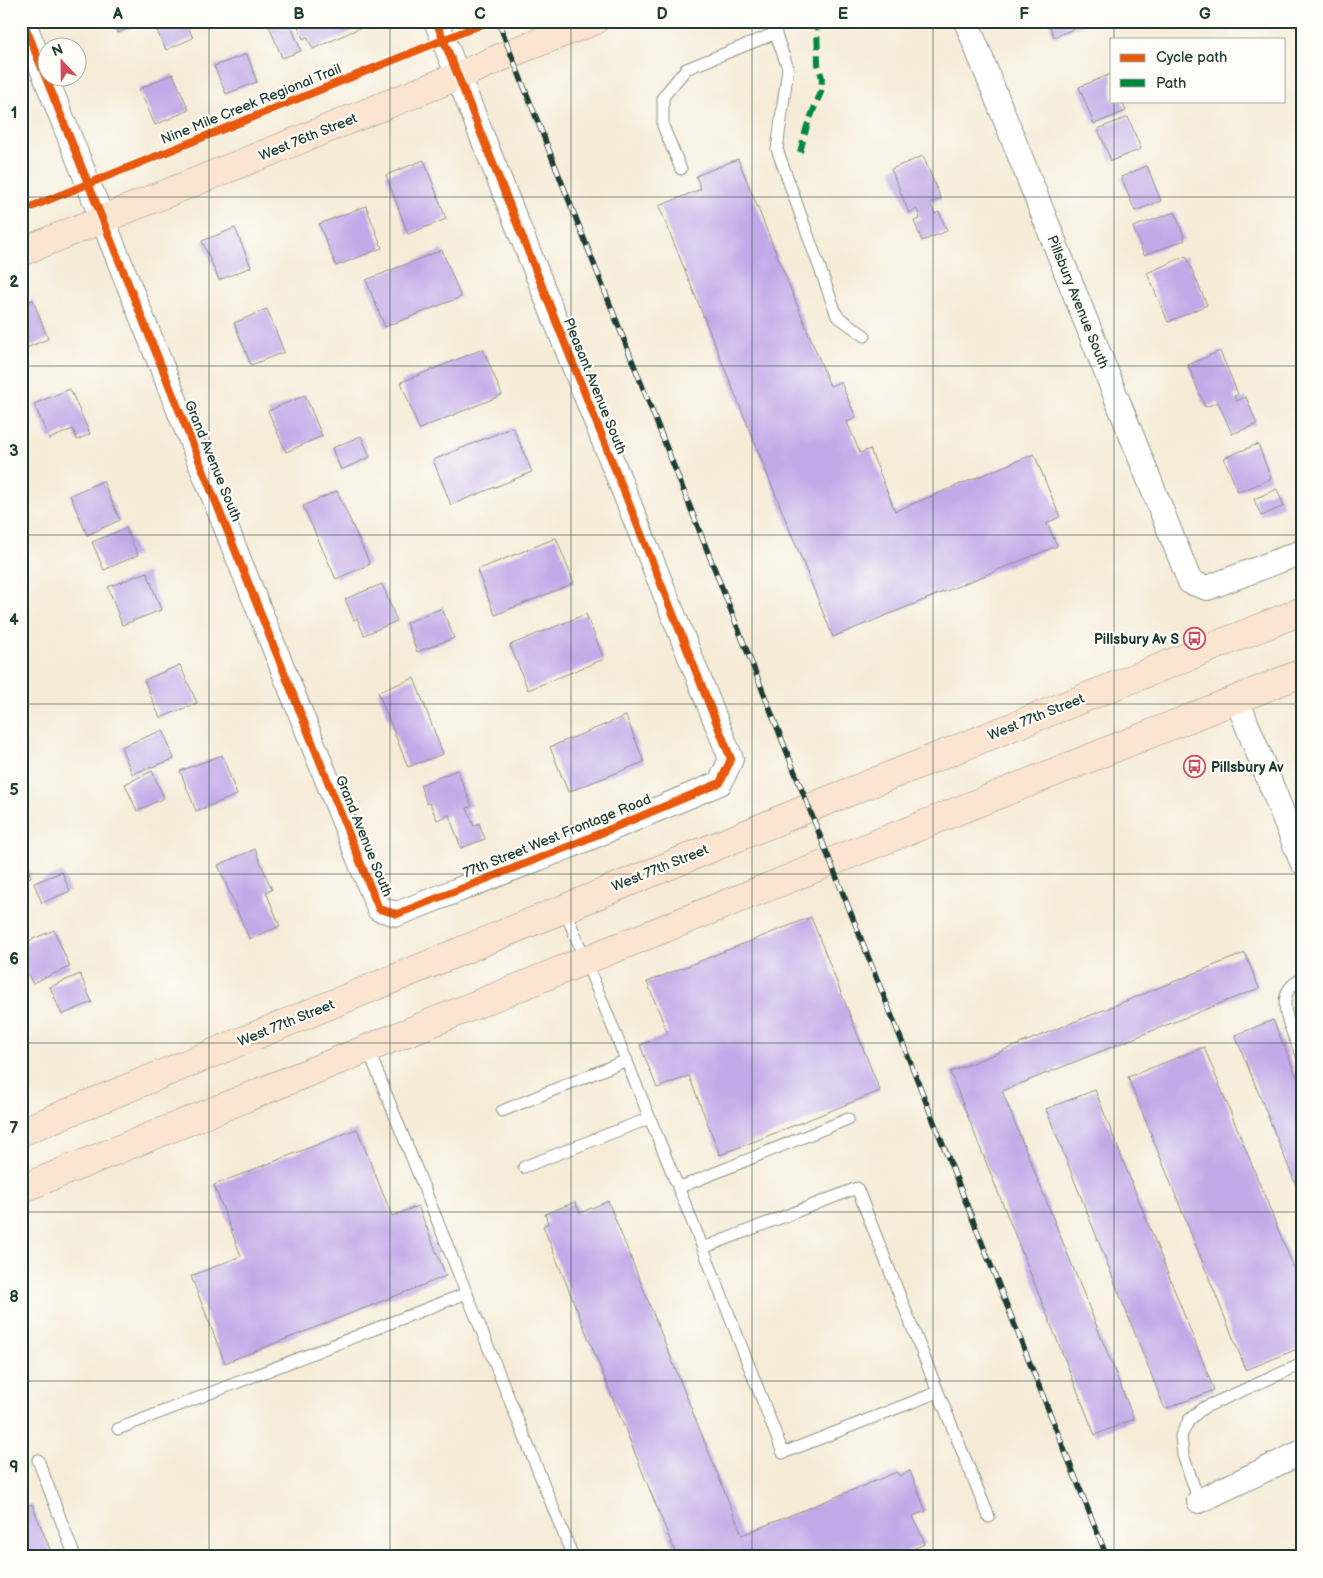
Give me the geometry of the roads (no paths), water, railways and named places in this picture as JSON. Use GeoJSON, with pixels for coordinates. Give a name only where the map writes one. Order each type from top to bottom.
{"type":"FeatureCollection","features":[{"type":"Feature","properties":{"kind":"street","name":"Grand Avenue South"},"geometry":{"type":"LineString","coordinates":[[23,21],[379,909]]}},
{"type":"Feature","properties":{"kind":"street","name":"Pleasant Avenue South"},"geometry":{"type":"LineString","coordinates":[[436,21],[731,759]]}},
{"type":"Feature","properties":{"kind":"street","name":"West 76th Street"},"geometry":{"type":"LineString","coordinates":[[21,252],[458,76],[511,53],[551,29],[594,21]]}},
{"type":"Feature","properties":{"kind":"street","name":"Pillsbury Avenue South"},"geometry":{"type":"LineString","coordinates":[[966,21],[1190,582],[1207,588],[1302,552]]}},
{"type":"Feature","properties":{"kind":"street","name":"West 77th Street"},"geometry":{"type":"LineString","coordinates":[[21,1132],[856,788],[1302,610]]}},
{"type":"Feature","properties":{"kind":"street"},"geometry":{"type":"LineString","coordinates":[[21,1189],[1302,673]]}},
{"type":"Feature","properties":{"kind":"street"},"geometry":{"type":"LineString","coordinates":[[1237,700],[1302,862]]}},
{"type":"Feature","properties":{"kind":"street","name":"77th Street West Frontage Road"},"geometry":{"type":"LineString","coordinates":[[379,909],[397,914],[570,846],[720,783],[731,759]]}},
{"type":"Feature","properties":{"kind":"street"},"geometry":{"type":"LineString","coordinates":[[1199,1501],[1302,1452]]}},
{"type":"Feature","properties":{"kind":"lane"},"geometry":{"type":"LineString","coordinates":[[771,21],[788,68],[776,149],[837,316],[865,336]]}},
{"type":"Feature","properties":{"kind":"lane"},"geometry":{"type":"LineString","coordinates":[[681,169],[663,126],[663,97],[686,68],[776,33]]}},
{"type":"Feature","properties":{"kind":"lane"},"geometry":{"type":"LineString","coordinates":[[564,908],[703,1248],[783,1453],[938,1392]]}},
{"type":"Feature","properties":{"kind":"lane"},"geometry":{"type":"LineString","coordinates":[[1302,980],[1297,981],[1287,992],[1284,1003],[1287,1018],[1302,1055]]}},
{"type":"Feature","properties":{"kind":"lane"},"geometry":{"type":"LineString","coordinates":[[368,1049],[574,1557]]}},
{"type":"Feature","properties":{"kind":"lane"},"geometry":{"type":"LineString","coordinates":[[502,1111],[626,1060]]}},
{"type":"Feature","properties":{"kind":"lane"},"geometry":{"type":"LineString","coordinates":[[524,1167],[650,1118]]}},
{"type":"Feature","properties":{"kind":"lane"},"geometry":{"type":"LineString","coordinates":[[678,1188],[848,1119]]}},
{"type":"Feature","properties":{"kind":"lane"},"geometry":{"type":"LineString","coordinates":[[703,1248],[856,1188],[989,1517]]}},
{"type":"Feature","properties":{"kind":"lane"},"geometry":{"type":"LineString","coordinates":[[118,1430],[467,1293]]}},
{"type":"Feature","properties":{"kind":"lane"},"geometry":{"type":"LineString","coordinates":[[1199,1501],[1184,1455],[1181,1436],[1189,1420],[1203,1408],[1302,1364]]}},
{"type":"Feature","properties":{"kind":"lane"},"geometry":{"type":"LineString","coordinates":[[38,1460],[75,1557]]}},
{"type":"Feature","properties":{"kind":"railway"},"geometry":{"type":"LineString","coordinates":[[498,21],[1107,1557]]}},
{"type":"Feature","properties":{"kind":"place","name":"Pillsbury Av S"},"geometry":{"type":"Point","coordinates":[1195,639]}},
{"type":"Feature","properties":{"kind":"place","name":"Pillsbury Av"},"geometry":{"type":"Point","coordinates":[1195,767]}}]}
